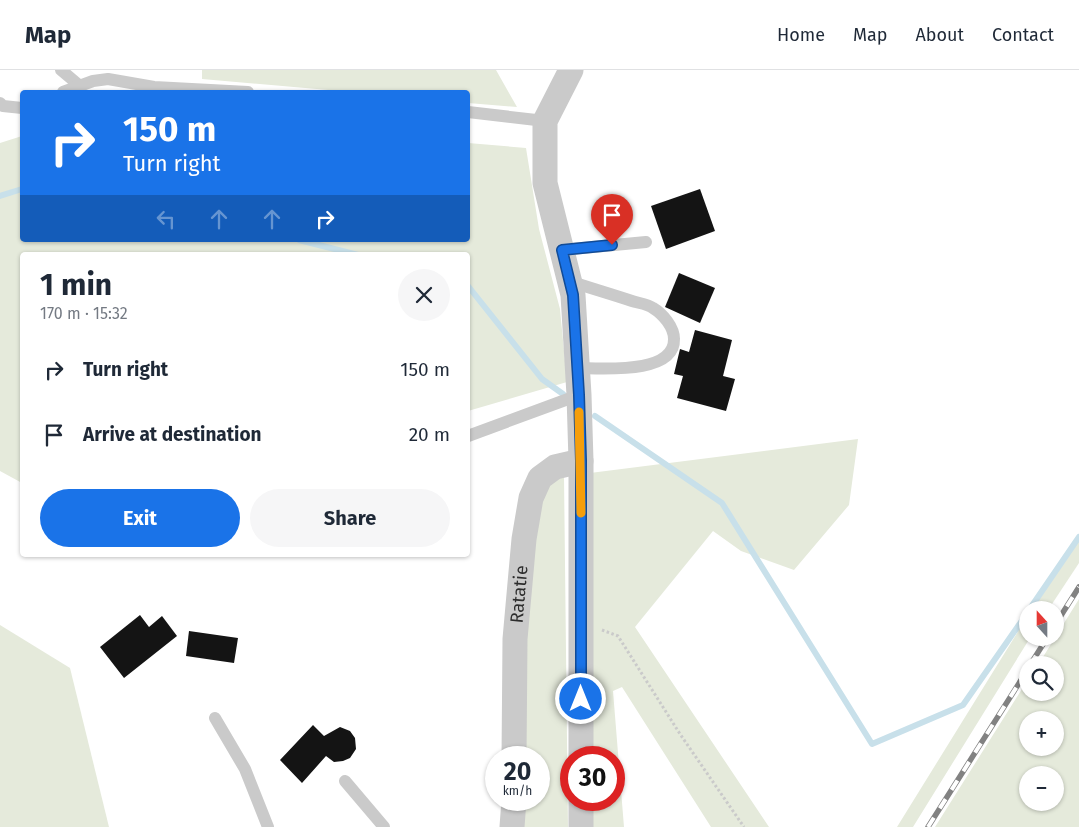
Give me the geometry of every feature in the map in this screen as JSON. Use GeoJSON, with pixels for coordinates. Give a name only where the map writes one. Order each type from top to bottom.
{"type":"FeatureCollection","features":[{"type":"Feature","properties":{"kind":"street"},"geometry":{"type":"LineString","coordinates":[[571,70],[545,121],[545,183],[573,295],[581,461],[581,746]]}},
{"type":"Feature","properties":{"kind":"street","name":"Ratatie"},"geometry":{"type":"LineString","coordinates":[[514,746],[515,639],[524,539],[531,498],[540,478],[548,472],[555,467],[581,461]]}},
{"type":"Feature","properties":{"kind":"street"},"geometry":{"type":"LineString","coordinates":[[512,827],[513,811]]}},
{"type":"Feature","properties":{"kind":"street"},"geometry":{"type":"LineString","coordinates":[[581,811],[581,827]]}},
{"type":"Feature","properties":{"kind":"lane"},"geometry":{"type":"LineString","coordinates":[[60,70],[80,86]]}},
{"type":"Feature","properties":{"kind":"lane"},"geometry":{"type":"LineString","coordinates":[[69,90],[108,79],[154,87],[210,90]]}},
{"type":"Feature","properties":{"kind":"lane"},"geometry":{"type":"LineString","coordinates":[[0,103],[3,106],[20,108]]}},
{"type":"Feature","properties":{"kind":"lane"},"geometry":{"type":"LineString","coordinates":[[470,112],[545,121]]}},
{"type":"Feature","properties":{"kind":"lane"},"geometry":{"type":"LineString","coordinates":[[562,250],[646,242]]}},
{"type":"Feature","properties":{"kind":"lane"},"geometry":{"type":"LineString","coordinates":[[569,281],[653,308],[671,326],[675,337],[674,346],[666,356],[655,363],[635,367],[577,368]]}},
{"type":"Feature","properties":{"kind":"lane"},"geometry":{"type":"LineString","coordinates":[[470,435],[579,395]]}},
{"type":"Feature","properties":{"kind":"lane"},"geometry":{"type":"LineString","coordinates":[[214,718],[244,769],[268,827]]}},
{"type":"Feature","properties":{"kind":"lane"},"geometry":{"type":"LineString","coordinates":[[345,781],[384,827]]}},
{"type":"Feature","properties":{"kind":"path"},"geometry":{"type":"LineString","coordinates":[[581,621],[618,636],[680,734],[744,827]]}},
{"type":"Feature","properties":{"kind":"shaded area"},"geometry":{"type":"Polygon","coordinates":[[[202,70],[496,70],[517,107],[470,103],[470,90],[328,90],[202,79],[202,70]]]}},
{"type":"Feature","properties":{"kind":"shaded area"},"geometry":{"type":"Polygon","coordinates":[[[20,137],[20,242],[470,242],[470,143],[526,148],[539,229],[560,309],[567,382],[470,410],[470,252],[20,252],[20,482],[0,471],[0,143],[20,137]]]}},
{"type":"Feature","properties":{"kind":"shaded area"},"geometry":{"type":"Polygon","coordinates":[[[858,439],[849,505],[794,570],[741,551],[713,531],[635,627],[769,827],[711,827],[622,687],[613,691],[617,746],[591,746],[590,473],[858,439]]]}},
{"type":"Feature","properties":{"kind":"shaded area"},"geometry":{"type":"Polygon","coordinates":[[[564,476],[567,746],[560,746],[560,811],[568,811],[568,827],[522,827],[524,811],[550,811],[550,746],[525,746],[523,640],[533,519],[550,478],[564,476]]]}},
{"type":"Feature","properties":{"kind":"shaded area"},"geometry":{"type":"Polygon","coordinates":[[[1079,535],[1079,563],[1054,601],[1038,601],[1079,535]]]}},
{"type":"Feature","properties":{"kind":"shaded area"},"geometry":{"type":"Polygon","coordinates":[[[1079,599],[1079,827],[935,827],[1019,694],[1019,701],[1064,701],[1064,656],[1044,656],[1050,646],[1064,646],[1064,623],[1079,599]]]}},
{"type":"Feature","properties":{"kind":"shaded area"},"geometry":{"type":"Polygon","coordinates":[[[0,625],[70,668],[109,827],[0,827],[0,625]]]}},
{"type":"Feature","properties":{"kind":"shaded area"},"geometry":{"type":"Polygon","coordinates":[[[1019,630],[1019,646],[1025,646],[913,827],[897,827],[1019,630]]]}},
{"type":"Feature","properties":{"kind":"shaded area"},"geometry":{"type":"Polygon","coordinates":[[[592,811],[623,811],[624,827],[592,827],[592,811]]]}},
{"type":"Feature","properties":{"kind":"building"},"geometry":{"type":"Polygon","coordinates":[[[700,189],[715,231],[666,249],[651,206],[700,189]]]}},
{"type":"Feature","properties":{"kind":"building"},"geometry":{"type":"Polygon","coordinates":[[[679,273],[715,288],[700,323],[665,307],[679,273]]]}},
{"type":"Feature","properties":{"kind":"building"},"geometry":{"type":"Polygon","coordinates":[[[695,330],[732,340],[723,376],[735,379],[726,411],[677,398],[683,376],[674,374],[680,349],[689,352],[695,330]]]}},
{"type":"Feature","properties":{"kind":"building"},"geometry":{"type":"Polygon","coordinates":[[[140,615],[149,627],[162,616],[177,636],[124,678],[100,647],[140,615]]]}},
{"type":"Feature","properties":{"kind":"building"},"geometry":{"type":"Polygon","coordinates":[[[189,631],[238,638],[234,663],[186,656],[189,631]]]}},
{"type":"Feature","properties":{"kind":"building"},"geometry":{"type":"Polygon","coordinates":[[[313,725],[324,736],[340,727],[350,731],[355,738],[356,749],[350,758],[343,761],[334,762],[326,756],[302,783],[280,760],[313,725]]]}},
{"type":"Feature","properties":{"kind":"waterway"},"geometry":{"type":"LineString","coordinates":[[0,196],[20,190]]}},
{"type":"Feature","properties":{"kind":"waterway"},"geometry":{"type":"LineString","coordinates":[[307,242],[346,252]]}},
{"type":"Feature","properties":{"kind":"waterway"},"geometry":{"type":"LineString","coordinates":[[470,289],[542,379],[563,394]]}},
{"type":"Feature","properties":{"kind":"waterway"},"geometry":{"type":"LineString","coordinates":[[595,416],[722,503],[872,744],[963,705],[1019,625]]}},
{"type":"Feature","properties":{"kind":"waterway"},"geometry":{"type":"LineString","coordinates":[[1035,601],[1079,537]]}},
{"type":"Feature","properties":{"kind":"railway"},"geometry":{"type":"LineString","coordinates":[[1064,611],[1079,587]]}},
{"type":"Feature","properties":{"kind":"railway"},"geometry":{"type":"LineString","coordinates":[[1036,656],[1042,646]]}},
{"type":"Feature","properties":{"kind":"railway"},"geometry":{"type":"LineString","coordinates":[[928,827],[1019,683]]}},
{"type":"Feature","properties":{"kind":"slow traffic"},"geometry":{"type":"LineString","coordinates":[[579,412],[581,513]]}},
{"type":"Feature","properties":{"kind":"route"},"geometry":{"type":"LineString","coordinates":[[581,699],[581,461],[579,395],[573,295],[562,250],[612,245]]}}]}
